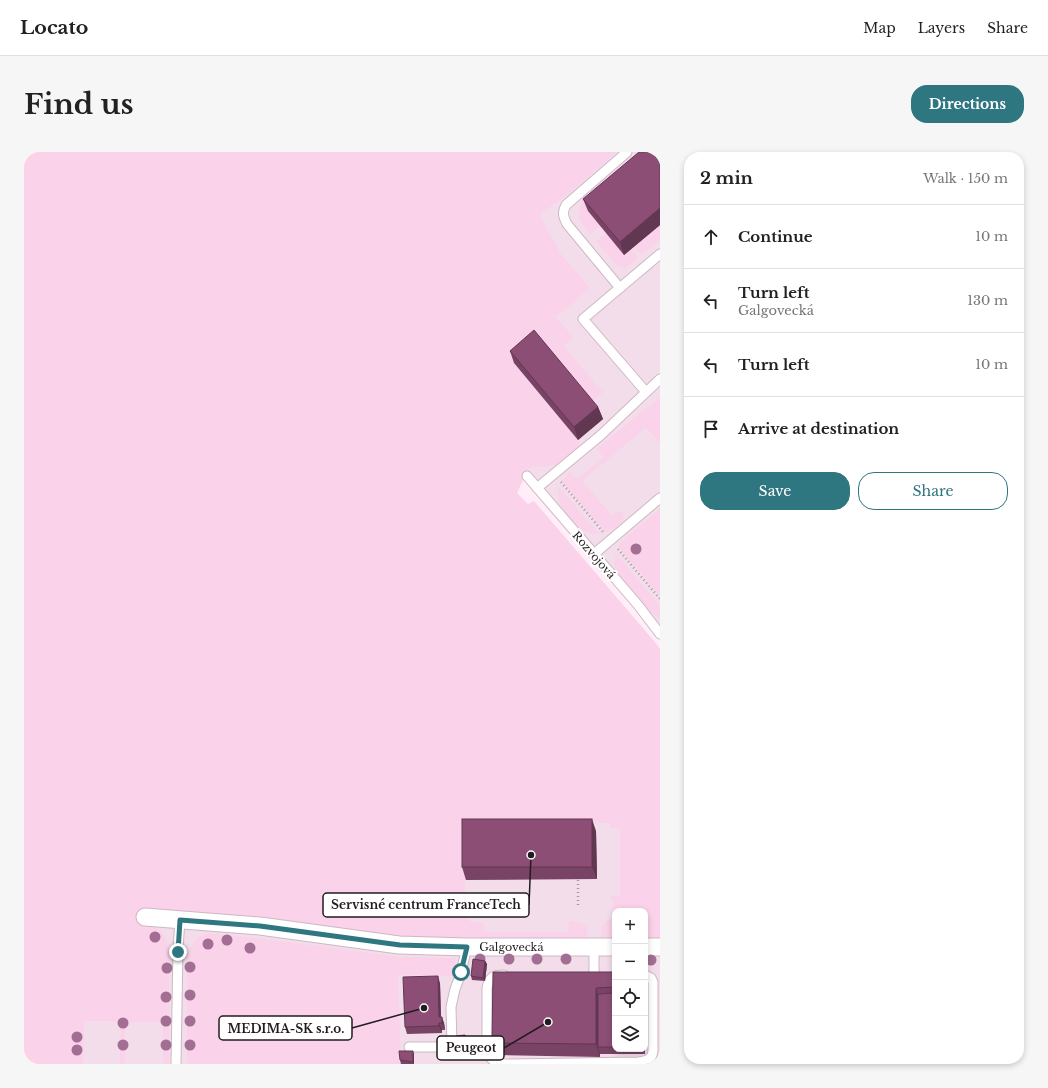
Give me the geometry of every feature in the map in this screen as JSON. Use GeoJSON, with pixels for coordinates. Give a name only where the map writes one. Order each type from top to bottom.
{"type":"FeatureCollection","features":[{"type":"Feature","properties":{"kind":"street","name":"Galgovecká"},"geometry":{"type":"LineString","coordinates":[[145,917],[260,926],[400,945],[467,947],[612,947]]}},
{"type":"Feature","properties":{"kind":"street"},"geometry":{"type":"LineString","coordinates":[[648,947],[660,947]]}},
{"type":"Feature","properties":{"kind":"lane"},"geometry":{"type":"LineString","coordinates":[[620,288],[567,224],[563,217],[563,211],[566,205],[627,152]]}},
{"type":"Feature","properties":{"kind":"lane"},"geometry":{"type":"LineString","coordinates":[[646,392],[583,319],[660,254]]}},
{"type":"Feature","properties":{"kind":"lane"},"geometry":{"type":"LineString","coordinates":[[537,488],[601,435],[660,379]]}},
{"type":"Feature","properties":{"kind":"lane","name":"Rozvojová"},"geometry":{"type":"LineString","coordinates":[[527,476],[638,606],[660,634]]}},
{"type":"Feature","properties":{"kind":"lane"},"geometry":{"type":"LineString","coordinates":[[594,554],[660,498]]}},
{"type":"Feature","properties":{"kind":"lane"},"geometry":{"type":"LineString","coordinates":[[176,1064],[180,920]]}},
{"type":"Feature","properties":{"kind":"lane"},"geometry":{"type":"LineString","coordinates":[[409,1047],[452,1047],[451,1007],[467,947]]}},
{"type":"Feature","properties":{"kind":"lane"},"geometry":{"type":"LineString","coordinates":[[593,975],[594,947]]}},
{"type":"Feature","properties":{"kind":"lane"},"geometry":{"type":"LineString","coordinates":[[516,975],[496,975],[492,977],[488,984],[487,1050],[491,1062],[502,1064],[638,1062],[649,1060],[652,1056],[653,982],[651,978],[648,976]]}},
{"type":"Feature","properties":{"kind":"path"},"geometry":{"type":"LineString","coordinates":[[578,879],[578,906]]}},
{"type":"Feature","properties":{"kind":"shaded area"},"geometry":{"type":"Polygon","coordinates":[[[24,152],[617,152],[567,195],[540,214],[560,253],[590,288],[556,317],[573,337],[563,346],[603,392],[589,404],[514,364],[580,444],[568,456],[555,465],[533,467],[527,470],[517,493],[528,504],[534,501],[660,649],[660,938],[648,938],[648,908],[613,908],[613,898],[610,896],[620,896],[620,828],[610,828],[610,823],[576,823],[465,880],[465,916],[466,919],[470,921],[483,922],[484,932],[568,932],[569,921],[577,922],[586,927],[586,938],[398,938],[144,924],[159,929],[165,938],[169,949],[169,1064],[163,1064],[163,1022],[125,1022],[125,1064],[120,1064],[120,1021],[84,1021],[83,1064],[24,1064],[24,152]]]}},
{"type":"Feature","properties":{"kind":"shaded area"},"geometry":{"type":"Polygon","coordinates":[[[606,152],[660,152],[660,634],[527,476],[450,289],[606,152]]]}},
{"type":"Feature","properties":{"kind":"shaded area"},"geometry":{"type":"Polygon","coordinates":[[[639,152],[588,211],[600,226],[590,234],[581,221],[579,214],[579,209],[583,199],[639,152]]]}},
{"type":"Feature","properties":{"kind":"shaded area"},"geometry":{"type":"Polygon","coordinates":[[[660,225],[660,240],[641,255],[634,247],[660,225]]]}},
{"type":"Feature","properties":{"kind":"shaded area"},"geometry":{"type":"Polygon","coordinates":[[[606,233],[631,249],[638,258],[625,268],[619,267],[596,241],[606,233]]]}},
{"type":"Feature","properties":{"kind":"shaded area"},"geometry":{"type":"Polygon","coordinates":[[[660,397],[660,443],[646,427],[582,481],[612,516],[618,512],[621,512],[624,516],[617,526],[605,532],[562,481],[570,472],[577,479],[604,457],[597,449],[660,397]]]}},
{"type":"Feature","properties":{"kind":"shaded area"},"geometry":{"type":"Polygon","coordinates":[[[559,487],[599,534],[585,531],[572,519],[559,502],[559,487]]]}},
{"type":"Feature","properties":{"kind":"shaded area"},"geometry":{"type":"Polygon","coordinates":[[[660,509],[660,595],[619,547],[621,542],[660,509]]]}},
{"type":"Feature","properties":{"kind":"shaded area"},"geometry":{"type":"Polygon","coordinates":[[[616,554],[660,606],[660,618],[651,613],[616,572],[614,562],[616,554]]]}},
{"type":"Feature","properties":{"kind":"shaded area"},"geometry":{"type":"Polygon","coordinates":[[[660,821],[660,1064],[30,1064],[30,915],[222,931],[412,954],[459,825],[660,821]]]}},
{"type":"Feature","properties":{"kind":"shaded area"},"geometry":{"type":"Polygon","coordinates":[[[612,919],[612,938],[603,938],[601,931],[602,926],[612,919]]]}},
{"type":"Feature","properties":{"kind":"shaded area"},"geometry":{"type":"Polygon","coordinates":[[[210,933],[399,957],[456,958],[454,976],[398,975],[401,1064],[187,1064],[187,956],[197,938],[210,933]]]}},
{"type":"Feature","properties":{"kind":"building"},"geometry":{"type":"Polygon","coordinates":[[[639,152],[660,152],[660,208],[620,242],[583,199],[639,152]]]}},
{"type":"Feature","properties":{"kind":"building"},"geometry":{"type":"Polygon","coordinates":[[[534,330],[598,407],[574,427],[510,351],[534,330]]]}},
{"type":"Feature","properties":{"kind":"building"},"geometry":{"type":"Polygon","coordinates":[[[462,819],[592,819],[592,867],[462,867],[462,819]]]}},
{"type":"Feature","properties":{"kind":"building"},"geometry":{"type":"Polygon","coordinates":[[[473,959],[485,961],[483,978],[471,976],[473,959]]]}},
{"type":"Feature","properties":{"kind":"building"},"geometry":{"type":"Polygon","coordinates":[[[493,972],[612,972],[612,987],[596,988],[596,1044],[492,1043],[493,972]]]}},
{"type":"Feature","properties":{"kind":"building"},"geometry":{"type":"Polygon","coordinates":[[[438,976],[439,1017],[442,1017],[442,1023],[439,1023],[439,1026],[405,1027],[403,977],[438,976]]]}},
{"type":"Feature","properties":{"kind":"building"},"geometry":{"type":"Polygon","coordinates":[[[612,993],[612,1047],[598,1047],[598,994],[612,993]]]}},
{"type":"Feature","properties":{"kind":"building"},"geometry":{"type":"Polygon","coordinates":[[[465,1035],[465,1041],[456,1041],[456,1036],[465,1035]]]}},
{"type":"Feature","properties":{"kind":"building"},"geometry":{"type":"Polygon","coordinates":[[[399,1051],[413,1051],[413,1062],[400,1060],[399,1051]]]}},
{"type":"Feature","properties":{"kind":"place","name":"Servisné centrum FranceTech"},"geometry":{"type":"Point","coordinates":[531,855]}},
{"type":"Feature","properties":{"kind":"place","name":"MEDIMA-SK s.r.o."},"geometry":{"type":"Point","coordinates":[424,1008]}},
{"type":"Feature","properties":{"kind":"place","name":"Peugeot"},"geometry":{"type":"Point","coordinates":[548,1022]}},
{"type":"Feature","properties":{"kind":"route"},"geometry":{"type":"LineString","coordinates":[[178,952],[180,920],[260,926],[400,945],[467,947],[461,972]]}}]}
